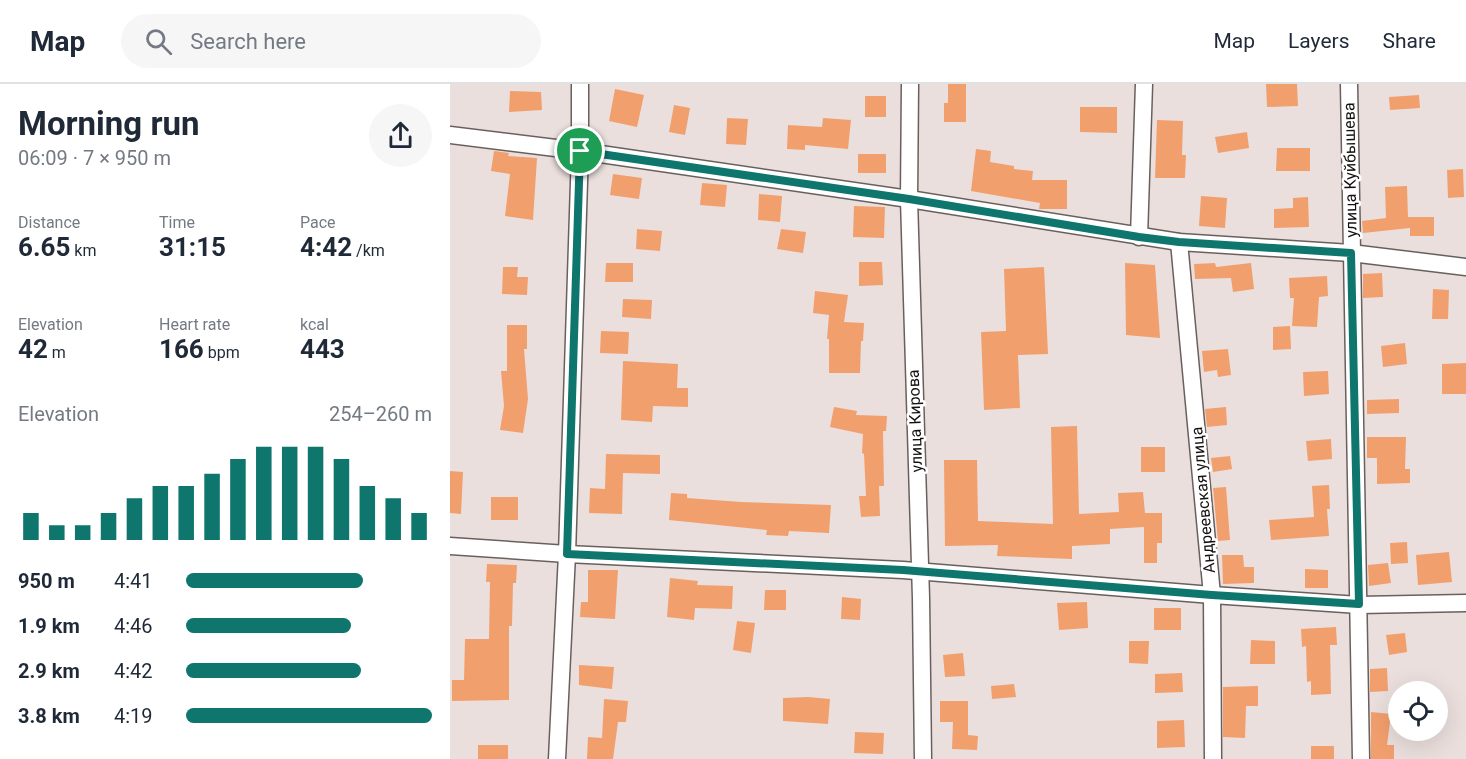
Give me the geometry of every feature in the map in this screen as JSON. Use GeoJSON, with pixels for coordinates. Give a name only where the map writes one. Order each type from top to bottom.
{"type":"FeatureCollection","features":[{"type":"Feature","properties":{"kind":"street"},"geometry":{"type":"LineString","coordinates":[[557,759],[567,554],[580,151],[580,84]]}},
{"type":"Feature","properties":{"kind":"street","name":"улица Кирова"},"geometry":{"type":"LineString","coordinates":[[910,84],[909,199],[923,759]]}},
{"type":"Feature","properties":{"kind":"street"},"geometry":{"type":"LineString","coordinates":[[1139,237],[1144,84]]}},
{"type":"Feature","properties":{"kind":"street","name":"улица Куйбышева"},"geometry":{"type":"LineString","coordinates":[[1349,84],[1361,759]]}},
{"type":"Feature","properties":{"kind":"street"},"geometry":{"type":"LineString","coordinates":[[450,135],[580,151],[909,199],[1139,237],[1179,242],[1351,253],[1466,267]]}},
{"type":"Feature","properties":{"kind":"street","name":"Андреевская улица"},"geometry":{"type":"LineString","coordinates":[[1179,242],[1212,595],[1213,759]]}},
{"type":"Feature","properties":{"kind":"street"},"geometry":{"type":"LineString","coordinates":[[450,546],[920,572],[1359,604],[1466,603]]}},
{"type":"Feature","properties":{"kind":"building"},"geometry":{"type":"Polygon","coordinates":[[[948,84],[966,84],[966,122],[944,122],[944,103],[948,103],[948,84]]]}},
{"type":"Feature","properties":{"kind":"building"},"geometry":{"type":"Polygon","coordinates":[[[1266,84],[1297,84],[1298,106],[1267,107],[1266,84]]]}},
{"type":"Feature","properties":{"kind":"building"},"geometry":{"type":"Polygon","coordinates":[[[615,89],[644,95],[637,127],[609,121],[615,89]]]}},
{"type":"Feature","properties":{"kind":"building"},"geometry":{"type":"Polygon","coordinates":[[[510,91],[541,92],[542,110],[509,112],[510,91]]]}},
{"type":"Feature","properties":{"kind":"building"},"geometry":{"type":"Polygon","coordinates":[[[1419,95],[1420,108],[1390,110],[1389,97],[1419,95]]]}},
{"type":"Feature","properties":{"kind":"building"},"geometry":{"type":"Polygon","coordinates":[[[865,96],[886,96],[886,117],[865,117],[865,96]]]}},
{"type":"Feature","properties":{"kind":"building"},"geometry":{"type":"Polygon","coordinates":[[[674,105],[690,108],[685,135],[669,132],[674,105]]]}},
{"type":"Feature","properties":{"kind":"building"},"geometry":{"type":"Polygon","coordinates":[[[1080,107],[1117,107],[1117,133],[1080,132],[1080,107]]]}},
{"type":"Feature","properties":{"kind":"building"},"geometry":{"type":"Polygon","coordinates":[[[727,118],[748,119],[746,145],[726,144],[727,118]]]}},
{"type":"Feature","properties":{"kind":"building"},"geometry":{"type":"Polygon","coordinates":[[[823,118],[851,120],[848,149],[805,145],[805,150],[787,149],[788,125],[822,127],[823,118]]]}},
{"type":"Feature","properties":{"kind":"building"},"geometry":{"type":"Polygon","coordinates":[[[1157,120],[1183,121],[1182,155],[1186,155],[1185,178],[1155,178],[1157,120]]]}},
{"type":"Feature","properties":{"kind":"building"},"geometry":{"type":"Polygon","coordinates":[[[1247,132],[1249,148],[1218,153],[1215,137],[1247,132]]]}},
{"type":"Feature","properties":{"kind":"building"},"geometry":{"type":"Polygon","coordinates":[[[1277,148],[1310,148],[1310,171],[1276,171],[1277,148]]]}},
{"type":"Feature","properties":{"kind":"building"},"geometry":{"type":"Polygon","coordinates":[[[976,149],[991,151],[990,162],[1014,166],[1014,169],[1033,171],[1032,180],[1067,180],[1067,209],[1039,209],[1040,203],[971,191],[976,149]]]}},
{"type":"Feature","properties":{"kind":"building"},"geometry":{"type":"Polygon","coordinates":[[[494,151],[509,153],[508,156],[537,158],[533,220],[505,216],[510,174],[491,171],[494,151]]]}},
{"type":"Feature","properties":{"kind":"building"},"geometry":{"type":"Polygon","coordinates":[[[858,154],[886,154],[886,173],[858,173],[858,154]]]}},
{"type":"Feature","properties":{"kind":"building"},"geometry":{"type":"Polygon","coordinates":[[[1463,169],[1464,197],[1448,198],[1447,170],[1463,169]]]}},
{"type":"Feature","properties":{"kind":"building"},"geometry":{"type":"Polygon","coordinates":[[[613,174],[642,178],[639,199],[610,195],[613,174]]]}},
{"type":"Feature","properties":{"kind":"building"},"geometry":{"type":"Polygon","coordinates":[[[702,183],[727,185],[725,207],[700,205],[702,183]]]}},
{"type":"Feature","properties":{"kind":"building"},"geometry":{"type":"Polygon","coordinates":[[[1407,186],[1408,217],[1434,217],[1434,236],[1410,236],[1410,228],[1363,233],[1362,221],[1386,218],[1385,187],[1407,186]]]}},
{"type":"Feature","properties":{"kind":"building"},"geometry":{"type":"Polygon","coordinates":[[[759,194],[782,196],[780,222],[758,220],[759,194]]]}},
{"type":"Feature","properties":{"kind":"building"},"geometry":{"type":"Polygon","coordinates":[[[1201,196],[1227,198],[1225,228],[1199,226],[1201,196]]]}},
{"type":"Feature","properties":{"kind":"building"},"geometry":{"type":"Polygon","coordinates":[[[1308,197],[1309,227],[1274,228],[1274,209],[1293,208],[1293,198],[1308,197]]]}},
{"type":"Feature","properties":{"kind":"building"},"geometry":{"type":"Polygon","coordinates":[[[854,206],[885,207],[884,238],[853,237],[854,206]]]}},
{"type":"Feature","properties":{"kind":"building"},"geometry":{"type":"Polygon","coordinates":[[[637,229],[662,231],[660,251],[636,249],[637,229]]]}},
{"type":"Feature","properties":{"kind":"building"},"geometry":{"type":"Polygon","coordinates":[[[781,229],[806,232],[803,253],[777,249],[781,229]]]}},
{"type":"Feature","properties":{"kind":"building"},"geometry":{"type":"Polygon","coordinates":[[[859,262],[882,262],[883,285],[859,286],[859,262]]]}},
{"type":"Feature","properties":{"kind":"building"},"geometry":{"type":"Polygon","coordinates":[[[606,263],[633,263],[633,282],[605,282],[606,263]]]}},
{"type":"Feature","properties":{"kind":"building"},"geometry":{"type":"Polygon","coordinates":[[[1125,263],[1155,265],[1160,338],[1126,335],[1125,263]]]}},
{"type":"Feature","properties":{"kind":"building"},"geometry":{"type":"Polygon","coordinates":[[[1215,263],[1216,267],[1251,263],[1254,289],[1233,292],[1231,278],[1195,279],[1194,264],[1215,263]]]}},
{"type":"Feature","properties":{"kind":"building"},"geometry":{"type":"Polygon","coordinates":[[[503,267],[518,267],[517,277],[528,277],[527,295],[502,294],[503,267]]]}},
{"type":"Feature","properties":{"kind":"building"},"geometry":{"type":"Polygon","coordinates":[[[1044,267],[1048,354],[1018,355],[1020,408],[984,410],[981,332],[1006,331],[1004,269],[1044,267]]]}},
{"type":"Feature","properties":{"kind":"building"},"geometry":{"type":"Polygon","coordinates":[[[1382,273],[1383,297],[1363,298],[1363,274],[1382,273]]]}},
{"type":"Feature","properties":{"kind":"building"},"geometry":{"type":"Polygon","coordinates":[[[1327,276],[1328,296],[1319,297],[1317,327],[1292,326],[1294,298],[1290,298],[1289,278],[1327,276]]]}},
{"type":"Feature","properties":{"kind":"building"},"geometry":{"type":"Polygon","coordinates":[[[1433,289],[1449,290],[1448,319],[1432,319],[1433,289]]]}},
{"type":"Feature","properties":{"kind":"building"},"geometry":{"type":"Polygon","coordinates":[[[815,291],[848,295],[844,322],[864,323],[860,373],[829,373],[829,339],[827,339],[829,315],[813,313],[815,291]]]}},
{"type":"Feature","properties":{"kind":"building"},"geometry":{"type":"Polygon","coordinates":[[[623,299],[652,300],[651,319],[622,317],[623,299]]]}},
{"type":"Feature","properties":{"kind":"building"},"geometry":{"type":"Polygon","coordinates":[[[507,325],[527,325],[527,349],[524,349],[528,399],[523,433],[500,430],[504,406],[501,371],[507,371],[507,325]]]}},
{"type":"Feature","properties":{"kind":"building"},"geometry":{"type":"Polygon","coordinates":[[[1290,326],[1291,349],[1273,350],[1273,327],[1290,326]]]}},
{"type":"Feature","properties":{"kind":"building"},"geometry":{"type":"Polygon","coordinates":[[[601,331],[629,332],[628,354],[600,353],[601,331]]]}},
{"type":"Feature","properties":{"kind":"building"},"geometry":{"type":"Polygon","coordinates":[[[1405,343],[1407,364],[1383,367],[1381,346],[1405,343]]]}},
{"type":"Feature","properties":{"kind":"building"},"geometry":{"type":"Polygon","coordinates":[[[1228,349],[1231,375],[1218,377],[1217,370],[1204,372],[1202,351],[1228,349]]]}},
{"type":"Feature","properties":{"kind":"building"},"geometry":{"type":"Polygon","coordinates":[[[623,361],[678,364],[677,388],[688,388],[688,407],[653,406],[652,422],[621,420],[623,361]]]}},
{"type":"Feature","properties":{"kind":"building"},"geometry":{"type":"Polygon","coordinates":[[[1466,363],[1466,394],[1442,394],[1442,364],[1466,363]]]}},
{"type":"Feature","properties":{"kind":"building"},"geometry":{"type":"Polygon","coordinates":[[[1328,371],[1329,394],[1304,396],[1303,372],[1328,371]]]}},
{"type":"Feature","properties":{"kind":"building"},"geometry":{"type":"Polygon","coordinates":[[[1399,399],[1399,413],[1367,414],[1367,400],[1399,399]]]}},
{"type":"Feature","properties":{"kind":"building"},"geometry":{"type":"Polygon","coordinates":[[[834,407],[857,411],[856,415],[887,416],[886,431],[883,431],[884,486],[879,486],[880,516],[861,517],[859,496],[866,496],[864,454],[862,453],[863,434],[830,427],[834,407]]]}},
{"type":"Feature","properties":{"kind":"building"},"geometry":{"type":"Polygon","coordinates":[[[1226,407],[1227,425],[1207,427],[1205,409],[1226,407]]]}},
{"type":"Feature","properties":{"kind":"building"},"geometry":{"type":"Polygon","coordinates":[[[1077,426],[1079,514],[1119,512],[1118,493],[1143,492],[1145,513],[1162,513],[1162,543],[1157,543],[1157,563],[1144,563],[1144,527],[1110,529],[1110,544],[1072,546],[1072,559],[997,556],[998,545],[945,546],[944,460],[977,460],[978,521],[1053,524],[1051,427],[1077,426]]]}},
{"type":"Feature","properties":{"kind":"building"},"geometry":{"type":"Polygon","coordinates":[[[1367,437],[1406,437],[1405,469],[1410,469],[1410,483],[1377,484],[1377,458],[1367,458],[1367,437]]]}},
{"type":"Feature","properties":{"kind":"building"},"geometry":{"type":"Polygon","coordinates":[[[1331,439],[1332,459],[1308,461],[1306,441],[1331,439]]]}},
{"type":"Feature","properties":{"kind":"building"},"geometry":{"type":"Polygon","coordinates":[[[1141,447],[1165,447],[1165,472],[1141,472],[1141,447]]]}},
{"type":"Feature","properties":{"kind":"building"},"geometry":{"type":"Polygon","coordinates":[[[606,454],[660,455],[660,474],[623,473],[622,514],[589,513],[590,488],[605,489],[606,454]]]}},
{"type":"Feature","properties":{"kind":"building"},"geometry":{"type":"Polygon","coordinates":[[[1230,456],[1232,469],[1213,472],[1211,458],[1230,456]]]}},
{"type":"Feature","properties":{"kind":"building"},"geometry":{"type":"Polygon","coordinates":[[[450,471],[463,472],[461,514],[450,513],[450,471]]]}},
{"type":"Feature","properties":{"kind":"building"},"geometry":{"type":"Polygon","coordinates":[[[1329,485],[1330,509],[1327,509],[1329,536],[1271,540],[1269,520],[1314,517],[1312,486],[1329,485]]]}},
{"type":"Feature","properties":{"kind":"building"},"geometry":{"type":"Polygon","coordinates":[[[1226,487],[1230,540],[1218,541],[1213,488],[1226,487]]]}},
{"type":"Feature","properties":{"kind":"building"},"geometry":{"type":"Polygon","coordinates":[[[671,493],[687,494],[687,498],[831,505],[829,533],[789,531],[788,536],[766,535],[767,530],[669,520],[671,493]]]}},
{"type":"Feature","properties":{"kind":"building"},"geometry":{"type":"Polygon","coordinates":[[[491,497],[518,497],[518,520],[491,520],[491,497]]]}},
{"type":"Feature","properties":{"kind":"building"},"geometry":{"type":"Polygon","coordinates":[[[1407,542],[1408,563],[1391,564],[1390,543],[1407,542]]]}},
{"type":"Feature","properties":{"kind":"building"},"geometry":{"type":"Polygon","coordinates":[[[1449,552],[1452,582],[1418,585],[1416,555],[1449,552]]]}},
{"type":"Feature","properties":{"kind":"building"},"geometry":{"type":"Polygon","coordinates":[[[1222,555],[1243,555],[1244,567],[1254,567],[1254,583],[1223,584],[1222,555]]]}},
{"type":"Feature","properties":{"kind":"building"},"geometry":{"type":"Polygon","coordinates":[[[1388,563],[1391,583],[1369,586],[1368,565],[1388,563]]]}},
{"type":"Feature","properties":{"kind":"building"},"geometry":{"type":"Polygon","coordinates":[[[487,564],[517,565],[516,583],[513,583],[512,626],[509,626],[509,700],[452,701],[452,680],[464,680],[465,639],[489,639],[490,582],[486,582],[487,564]]]}},
{"type":"Feature","properties":{"kind":"building"},"geometry":{"type":"Polygon","coordinates":[[[1305,569],[1328,570],[1328,588],[1305,588],[1305,569]]]}},
{"type":"Feature","properties":{"kind":"building"},"geometry":{"type":"Polygon","coordinates":[[[588,570],[618,570],[615,619],[580,617],[581,602],[588,602],[588,570]]]}},
{"type":"Feature","properties":{"kind":"building"},"geometry":{"type":"Polygon","coordinates":[[[670,578],[698,581],[697,585],[733,586],[732,609],[695,608],[694,620],[667,617],[670,578]]]}},
{"type":"Feature","properties":{"kind":"building"},"geometry":{"type":"Polygon","coordinates":[[[765,590],[786,590],[786,610],[764,610],[765,590]]]}},
{"type":"Feature","properties":{"kind":"building"},"geometry":{"type":"Polygon","coordinates":[[[842,597],[861,599],[860,620],[841,619],[842,597]]]}},
{"type":"Feature","properties":{"kind":"building"},"geometry":{"type":"Polygon","coordinates":[[[1087,602],[1088,628],[1059,630],[1057,603],[1087,602]]]}},
{"type":"Feature","properties":{"kind":"building"},"geometry":{"type":"Polygon","coordinates":[[[1154,608],[1181,608],[1181,630],[1154,630],[1154,608]]]}},
{"type":"Feature","properties":{"kind":"building"},"geometry":{"type":"Polygon","coordinates":[[[737,621],[755,623],[751,653],[733,650],[737,621]]]}},
{"type":"Feature","properties":{"kind":"building"},"geometry":{"type":"Polygon","coordinates":[[[1336,627],[1337,645],[1330,645],[1331,694],[1311,695],[1311,681],[1307,682],[1306,646],[1302,647],[1301,629],[1336,627]]]}},
{"type":"Feature","properties":{"kind":"building"},"geometry":{"type":"Polygon","coordinates":[[[1405,633],[1407,652],[1389,655],[1386,635],[1405,633]]]}},
{"type":"Feature","properties":{"kind":"building"},"geometry":{"type":"Polygon","coordinates":[[[1251,640],[1275,641],[1275,664],[1250,664],[1251,640]]]}},
{"type":"Feature","properties":{"kind":"building"},"geometry":{"type":"Polygon","coordinates":[[[1129,641],[1149,641],[1148,664],[1129,663],[1129,641]]]}},
{"type":"Feature","properties":{"kind":"building"},"geometry":{"type":"Polygon","coordinates":[[[963,653],[965,676],[945,677],[943,655],[963,653]]]}},
{"type":"Feature","properties":{"kind":"building"},"geometry":{"type":"Polygon","coordinates":[[[579,665],[614,667],[612,689],[579,685],[579,665]]]}},
{"type":"Feature","properties":{"kind":"building"},"geometry":{"type":"Polygon","coordinates":[[[1387,668],[1388,691],[1370,692],[1370,669],[1387,668]]]}},
{"type":"Feature","properties":{"kind":"building"},"geometry":{"type":"Polygon","coordinates":[[[1182,673],[1183,692],[1155,693],[1155,674],[1182,673]]]}},
{"type":"Feature","properties":{"kind":"building"},"geometry":{"type":"Polygon","coordinates":[[[1014,684],[1016,697],[992,699],[991,686],[1014,684]]]}},
{"type":"Feature","properties":{"kind":"building"},"geometry":{"type":"Polygon","coordinates":[[[1258,686],[1258,706],[1246,706],[1245,738],[1223,737],[1223,687],[1258,686]]]}},
{"type":"Feature","properties":{"kind":"building"},"geometry":{"type":"Polygon","coordinates":[[[783,698],[830,699],[828,724],[783,721],[783,698]]]}},
{"type":"Feature","properties":{"kind":"building"},"geometry":{"type":"Polygon","coordinates":[[[604,699],[628,701],[626,722],[618,722],[613,759],[587,759],[588,737],[602,738],[604,699]]]}},
{"type":"Feature","properties":{"kind":"building"},"geometry":{"type":"Polygon","coordinates":[[[940,701],[968,701],[968,735],[978,736],[977,750],[952,749],[953,722],[940,722],[940,701]]]}},
{"type":"Feature","properties":{"kind":"building"},"geometry":{"type":"Polygon","coordinates":[[[1371,712],[1388,714],[1387,745],[1394,745],[1394,759],[1371,759],[1371,712]]]}},
{"type":"Feature","properties":{"kind":"building"},"geometry":{"type":"Polygon","coordinates":[[[1184,720],[1185,747],[1157,748],[1157,721],[1184,720]]]}},
{"type":"Feature","properties":{"kind":"building"},"geometry":{"type":"Polygon","coordinates":[[[855,732],[884,733],[883,754],[854,753],[855,732]]]}},
{"type":"Feature","properties":{"kind":"building"},"geometry":{"type":"Polygon","coordinates":[[[478,745],[508,745],[508,759],[478,759],[478,745]]]}},
{"type":"Feature","properties":{"kind":"building"},"geometry":{"type":"Polygon","coordinates":[[[1311,746],[1334,746],[1334,759],[1311,759],[1311,746]]]}},
{"type":"Feature","properties":{"kind":"route"},"geometry":{"type":"LineString","coordinates":[[580,151],[909,199],[1139,237],[1179,242],[1351,253],[1359,604],[1212,595],[903,570],[567,554],[580,151]]}}]}
